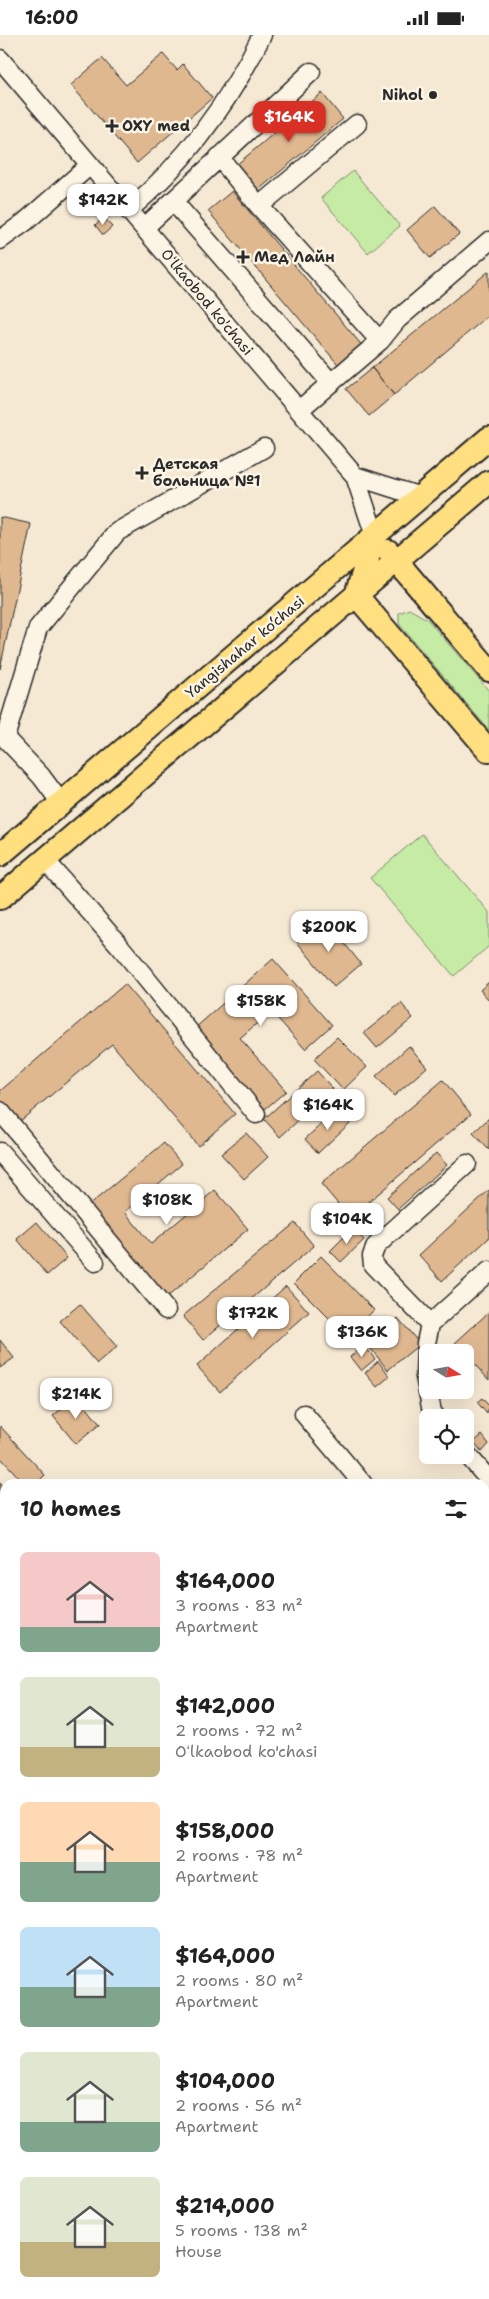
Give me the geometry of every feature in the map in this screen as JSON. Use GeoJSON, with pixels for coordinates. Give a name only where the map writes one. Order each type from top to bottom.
{"type":"FeatureCollection","features":[{"type":"Feature","properties":{"kind":"main road","name":"Yangishahar ko‘chasi"},"geometry":{"type":"LineString","coordinates":[[0,855],[489,438]]}},
{"type":"Feature","properties":{"kind":"main road"},"geometry":{"type":"LineString","coordinates":[[0,898],[489,482]]}},
{"type":"Feature","properties":{"kind":"main road"},"geometry":{"type":"LineString","coordinates":[[375,536],[489,670]]}},
{"type":"Feature","properties":{"kind":"main road"},"geometry":{"type":"LineString","coordinates":[[356,595],[375,536]]}},
{"type":"Feature","properties":{"kind":"main road"},"geometry":{"type":"LineString","coordinates":[[356,595],[489,751]]}},
{"type":"Feature","properties":{"kind":"street"},"geometry":{"type":"LineString","coordinates":[[129,210],[145,197],[217,113],[238,81],[262,35]]}},
{"type":"Feature","properties":{"kind":"street","name":"Oʻlkaobod ko'chasi"},"geometry":{"type":"LineString","coordinates":[[2,65],[129,210],[355,476],[375,536]]}},
{"type":"Feature","properties":{"kind":"street"},"geometry":{"type":"LineString","coordinates":[[144,228],[311,72]]}},
{"type":"Feature","properties":{"kind":"street"},"geometry":{"type":"LineString","coordinates":[[259,206],[357,124]]}},
{"type":"Feature","properties":{"kind":"street"},"geometry":{"type":"LineString","coordinates":[[219,157],[259,206],[380,341]]}},
{"type":"Feature","properties":{"kind":"street"},"geometry":{"type":"LineString","coordinates":[[0,240],[25,222],[90,165]]}},
{"type":"Feature","properties":{"kind":"street"},"geometry":{"type":"LineString","coordinates":[[173,201],[331,383]]}},
{"type":"Feature","properties":{"kind":"street"},"geometry":{"type":"LineString","coordinates":[[299,410],[380,341],[397,320],[489,241]]}},
{"type":"Feature","properties":{"kind":"street"},"geometry":{"type":"LineString","coordinates":[[61,803],[41,776],[2,737],[38,628],[116,531],[264,448]]}},
{"type":"Feature","properties":{"kind":"street"},"geometry":{"type":"LineString","coordinates":[[355,476],[420,497]]}},
{"type":"Feature","properties":{"kind":"street"},"geometry":{"type":"LineString","coordinates":[[45,859],[119,945],[256,1114]]}},
{"type":"Feature","properties":{"kind":"street"},"geometry":{"type":"LineString","coordinates":[[0,1111],[166,1310]]}},
{"type":"Feature","properties":{"kind":"street"},"geometry":{"type":"LineString","coordinates":[[0,1152],[95,1262]]}},
{"type":"Feature","properties":{"kind":"street"},"geometry":{"type":"LineString","coordinates":[[430,1324],[373,1265],[372,1256],[376,1246],[467,1165]]}},
{"type":"Feature","properties":{"kind":"street"},"geometry":{"type":"LineString","coordinates":[[431,1409],[425,1377],[426,1343],[430,1324],[489,1271]]}},
{"type":"Feature","properties":{"kind":"street"},"geometry":{"type":"LineString","coordinates":[[304,1414],[359,1479]]}},
{"type":"Feature","properties":{"kind":"street"},"geometry":{"type":"LineString","coordinates":[[474,1463],[487,1479]]}},
{"type":"Feature","properties":{"kind":"green space"},"geometry":{"type":"Polygon","coordinates":[[[353,171],[400,226],[368,253],[321,198],[353,171]]]}},
{"type":"Feature","properties":{"kind":"green space"},"geometry":{"type":"Polygon","coordinates":[[[409,609],[427,619],[489,691],[489,730],[399,624],[399,613],[409,609]]]}},
{"type":"Feature","properties":{"kind":"green space"},"geometry":{"type":"Polygon","coordinates":[[[422,834],[489,912],[489,946],[454,976],[370,878],[422,834]]]}},
{"type":"Feature","properties":{"kind":"building"},"geometry":{"type":"Polygon","coordinates":[[[163,54],[177,70],[183,64],[212,98],[137,163],[71,85],[102,58],[126,85],[163,54]]]}},
{"type":"Feature","properties":{"kind":"building"},"geometry":{"type":"Polygon","coordinates":[[[322,93],[343,119],[256,192],[235,166],[322,93]]]}},
{"type":"Feature","properties":{"kind":"building"},"geometry":{"type":"Polygon","coordinates":[[[232,191],[365,349],[342,369],[208,211],[232,191]]]}},
{"type":"Feature","properties":{"kind":"building"},"geometry":{"type":"Polygon","coordinates":[[[435,206],[459,234],[430,258],[407,230],[435,206]]]}},
{"type":"Feature","properties":{"kind":"building"},"geometry":{"type":"Polygon","coordinates":[[[104,218],[112,227],[103,235],[95,225],[104,218]]]}},
{"type":"Feature","properties":{"kind":"building"},"geometry":{"type":"Polygon","coordinates":[[[489,271],[489,315],[394,395],[372,368],[489,271]]]}},
{"type":"Feature","properties":{"kind":"building"},"geometry":{"type":"Polygon","coordinates":[[[372,368],[394,395],[369,416],[346,389],[372,368]]]}},
{"type":"Feature","properties":{"kind":"building"},"geometry":{"type":"Polygon","coordinates":[[[0,517],[31,524],[0,669],[0,517]]]}},
{"type":"Feature","properties":{"kind":"building"},"geometry":{"type":"Polygon","coordinates":[[[325,919],[361,964],[334,987],[297,942],[325,919]]]}},
{"type":"Feature","properties":{"kind":"building"},"geometry":{"type":"Polygon","coordinates":[[[273,959],[332,1025],[305,1049],[271,1011],[240,1038],[286,1091],[265,1109],[194,1029],[273,959]]]}},
{"type":"Feature","properties":{"kind":"building"},"geometry":{"type":"Polygon","coordinates":[[[489,982],[489,1000],[480,990],[489,982]]]}},
{"type":"Feature","properties":{"kind":"building"},"geometry":{"type":"Polygon","coordinates":[[[125,984],[235,1114],[198,1146],[112,1044],[19,1122],[0,1100],[0,1091],[125,984]]]}},
{"type":"Feature","properties":{"kind":"building"},"geometry":{"type":"Polygon","coordinates":[[[401,1003],[413,1018],[377,1048],[364,1033],[401,1003]]]}},
{"type":"Feature","properties":{"kind":"building"},"geometry":{"type":"Polygon","coordinates":[[[337,1037],[367,1067],[343,1090],[314,1059],[337,1037]]]}},
{"type":"Feature","properties":{"kind":"building"},"geometry":{"type":"Polygon","coordinates":[[[409,1046],[427,1067],[394,1096],[376,1076],[409,1046]]]}},
{"type":"Feature","properties":{"kind":"building"},"geometry":{"type":"Polygon","coordinates":[[[317,1071],[333,1089],[280,1137],[264,1119],[317,1071]]]}},
{"type":"Feature","properties":{"kind":"building"},"geometry":{"type":"Polygon","coordinates":[[[443,1080],[471,1114],[350,1218],[321,1184],[443,1080]]]}},
{"type":"Feature","properties":{"kind":"building"},"geometry":{"type":"Polygon","coordinates":[[[339,1108],[351,1122],[318,1153],[305,1139],[339,1108]]]}},
{"type":"Feature","properties":{"kind":"building"},"geometry":{"type":"Polygon","coordinates":[[[489,1118],[489,1150],[473,1133],[489,1118]]]}},
{"type":"Feature","properties":{"kind":"building"},"geometry":{"type":"Polygon","coordinates":[[[246,1133],[268,1157],[244,1179],[221,1154],[246,1133]]]}},
{"type":"Feature","properties":{"kind":"building"},"geometry":{"type":"Polygon","coordinates":[[[164,1143],[182,1164],[125,1212],[151,1244],[215,1190],[248,1229],[165,1299],[88,1206],[164,1143]]]}},
{"type":"Feature","properties":{"kind":"building"},"geometry":{"type":"Polygon","coordinates":[[[436,1153],[447,1165],[398,1209],[387,1197],[436,1153]]]}},
{"type":"Feature","properties":{"kind":"building"},"geometry":{"type":"Polygon","coordinates":[[[489,1190],[489,1238],[442,1281],[419,1255],[489,1190]]]}},
{"type":"Feature","properties":{"kind":"building"},"geometry":{"type":"Polygon","coordinates":[[[37,1222],[67,1258],[47,1275],[17,1239],[37,1222]]]}},
{"type":"Feature","properties":{"kind":"building"},"geometry":{"type":"Polygon","coordinates":[[[295,1223],[314,1246],[203,1340],[183,1316],[295,1223]]]}},
{"type":"Feature","properties":{"kind":"building"},"geometry":{"type":"Polygon","coordinates":[[[353,1228],[364,1240],[341,1262],[330,1251],[353,1228]]]}},
{"type":"Feature","properties":{"kind":"building"},"geometry":{"type":"Polygon","coordinates":[[[321,1256],[374,1310],[347,1336],[294,1283],[321,1256]]]}},
{"type":"Feature","properties":{"kind":"building"},"geometry":{"type":"Polygon","coordinates":[[[286,1286],[309,1312],[220,1392],[197,1366],[286,1286]]]}},
{"type":"Feature","properties":{"kind":"building"},"geometry":{"type":"Polygon","coordinates":[[[80,1304],[117,1347],[97,1364],[60,1321],[80,1304]]]}},
{"type":"Feature","properties":{"kind":"building"},"geometry":{"type":"Polygon","coordinates":[[[489,1312],[489,1380],[474,1364],[474,1344],[455,1343],[489,1312]]]}},
{"type":"Feature","properties":{"kind":"building"},"geometry":{"type":"Polygon","coordinates":[[[398,1318],[420,1344],[388,1370],[367,1344],[398,1318]]]}},
{"type":"Feature","properties":{"kind":"building"},"geometry":{"type":"Polygon","coordinates":[[[0,1340],[14,1358],[0,1368],[0,1340]]]}},
{"type":"Feature","properties":{"kind":"building"},"geometry":{"type":"Polygon","coordinates":[[[364,1345],[375,1359],[361,1371],[350,1357],[364,1345]]]}},
{"type":"Feature","properties":{"kind":"building"},"geometry":{"type":"Polygon","coordinates":[[[378,1361],[390,1376],[377,1387],[365,1373],[378,1361]]]}},
{"type":"Feature","properties":{"kind":"building"},"geometry":{"type":"Polygon","coordinates":[[[77,1396],[100,1424],[76,1444],[53,1416],[77,1396]]]}},
{"type":"Feature","properties":{"kind":"building"},"geometry":{"type":"Polygon","coordinates":[[[482,1398],[489,1406],[487,1414],[477,1402],[482,1398]]]}},
{"type":"Feature","properties":{"kind":"building"},"geometry":{"type":"Polygon","coordinates":[[[0,1426],[45,1475],[41,1479],[20,1479],[0,1457],[0,1426]]]}},
{"type":"Feature","properties":{"kind":"building"},"geometry":{"type":"Polygon","coordinates":[[[482,1435],[489,1444],[482,1452],[474,1442],[482,1435]]]}},
{"type":"Feature","properties":{"kind":"place","name":"Nihol"},"geometry":{"type":"Point","coordinates":[433,95]}},
{"type":"Feature","properties":{"kind":"place","name":"OXY med"},"geometry":{"type":"Point","coordinates":[112,126]}},
{"type":"Feature","properties":{"kind":"place","name":"Мед Лайн"},"geometry":{"type":"Point","coordinates":[243,257]}},
{"type":"Feature","properties":{"kind":"place","name":"Детская больница №1"},"geometry":{"type":"Point","coordinates":[142,473]}}]}
